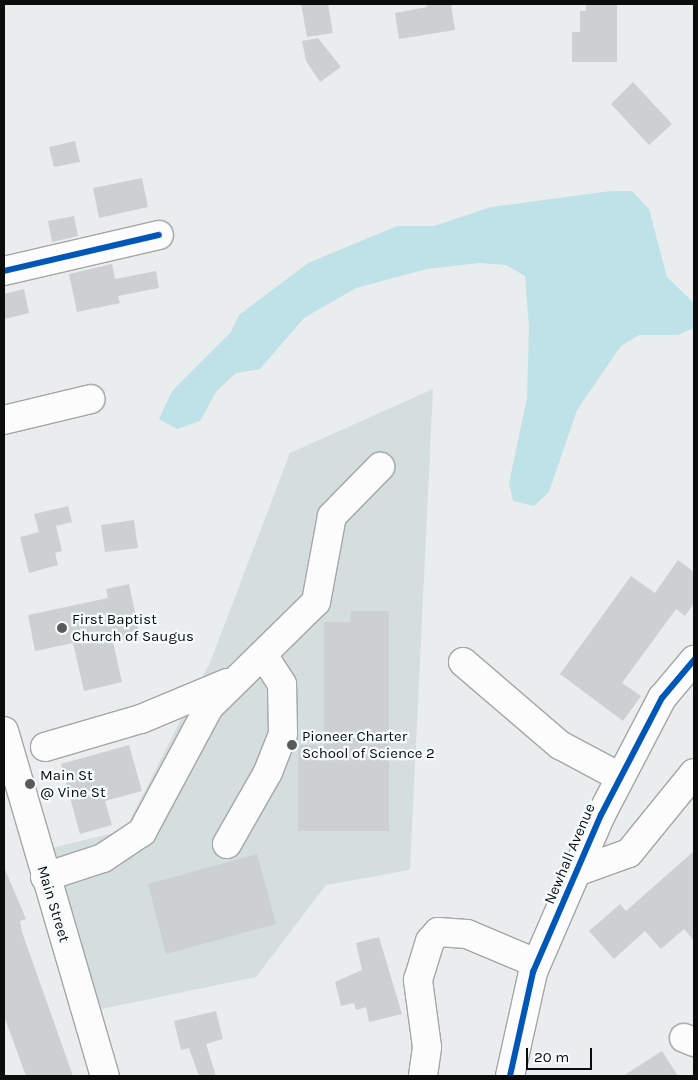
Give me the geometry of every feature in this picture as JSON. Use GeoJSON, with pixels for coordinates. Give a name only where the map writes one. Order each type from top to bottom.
{"type":"FeatureCollection","features":[{"type":"Feature","properties":{"kind":"street"},"geometry":{"type":"LineString","coordinates":[[4,270],[159,235]]}},
{"type":"Feature","properties":{"kind":"street"},"geometry":{"type":"LineString","coordinates":[[4,420],[90,399]]}},
{"type":"Feature","properties":{"kind":"street"},"geometry":{"type":"LineString","coordinates":[[44,877],[103,858],[136,838],[209,707],[316,602],[332,516],[380,467]]}},
{"type":"Feature","properties":{"kind":"street"},"geometry":{"type":"LineString","coordinates":[[227,844],[268,772],[283,734],[284,691],[262,655]]}},
{"type":"Feature","properties":{"kind":"street","name":"Newhall Avenue"},"geometry":{"type":"LineString","coordinates":[[510,1076],[524,1002],[536,963],[618,776],[662,698],[694,660]]}},
{"type":"Feature","properties":{"kind":"street"},"geometry":{"type":"LineString","coordinates":[[463,662],[560,745],[618,776]]}},
{"type":"Feature","properties":{"kind":"street"},"geometry":{"type":"LineString","coordinates":[[45,747],[142,719],[237,678]]}},
{"type":"Feature","properties":{"kind":"street","name":"Main Street"},"geometry":{"type":"LineString","coordinates":[[6,748],[105,1076]]}},
{"type":"Feature","properties":{"kind":"street"},"geometry":{"type":"LineString","coordinates":[[576,872],[629,852],[694,773]]}},
{"type":"Feature","properties":{"kind":"street"},"geometry":{"type":"LineString","coordinates":[[423,1076],[427,1047],[418,980],[430,941],[438,932],[467,934],[536,963]]}},
{"type":"Feature","properties":{"kind":"shaded area"},"geometry":{"type":"Polygon","coordinates":[[[611,191],[632,191],[649,209],[667,277],[694,303],[694,328],[678,335],[639,335],[621,346],[577,410],[549,492],[534,506],[513,501],[509,483],[527,398],[529,327],[525,276],[506,265],[479,263],[427,269],[356,288],[304,318],[260,369],[236,373],[216,392],[200,421],[177,429],[159,419],[172,391],[231,332],[239,315],[308,263],[397,226],[434,226],[491,207],[611,191]]]}},
{"type":"Feature","properties":{"kind":"shaded area","name":"Pioneer Charter School of Science 2"},"geometry":{"type":"Polygon","coordinates":[[[433,389],[410,870],[326,885],[256,977],[92,1011],[48,849],[125,830],[211,660],[290,453],[433,389]]]}},
{"type":"Feature","properties":{"kind":"building"},"geometry":{"type":"Polygon","coordinates":[[[301,4],[328,4],[333,33],[307,37],[301,4]]]}},
{"type":"Feature","properties":{"kind":"building"},"geometry":{"type":"Polygon","coordinates":[[[427,4],[451,4],[455,30],[399,39],[395,13],[427,7],[427,4]]]}},
{"type":"Feature","properties":{"kind":"building"},"geometry":{"type":"Polygon","coordinates":[[[586,4],[617,4],[617,62],[572,62],[572,32],[580,32],[580,11],[586,11],[586,4]]]}},
{"type":"Feature","properties":{"kind":"building"},"geometry":{"type":"Polygon","coordinates":[[[318,38],[341,67],[320,82],[306,61],[302,41],[318,38]]]}},
{"type":"Feature","properties":{"kind":"building"},"geometry":{"type":"Polygon","coordinates":[[[633,82],[672,124],[649,145],[611,104],[633,82]]]}},
{"type":"Feature","properties":{"kind":"building"},"geometry":{"type":"Polygon","coordinates":[[[75,141],[80,162],[54,167],[49,147],[75,141]]]}},
{"type":"Feature","properties":{"kind":"building"},"geometry":{"type":"Polygon","coordinates":[[[142,178],[148,207],[99,218],[93,188],[142,178]]]}},
{"type":"Feature","properties":{"kind":"building"},"geometry":{"type":"Polygon","coordinates":[[[74,216],[78,236],[52,242],[48,221],[74,216]]]}},
{"type":"Feature","properties":{"kind":"building"},"geometry":{"type":"Polygon","coordinates":[[[112,264],[115,279],[156,271],[159,288],[118,296],[120,303],[77,312],[69,274],[112,264]]]}},
{"type":"Feature","properties":{"kind":"building"},"geometry":{"type":"Polygon","coordinates":[[[24,289],[29,313],[4,319],[4,294],[24,289]]]}},
{"type":"Feature","properties":{"kind":"building"},"geometry":{"type":"Polygon","coordinates":[[[68,506],[72,522],[56,526],[62,551],[55,553],[58,565],[29,573],[20,537],[39,532],[34,514],[68,506]]]}},
{"type":"Feature","properties":{"kind":"building"},"geometry":{"type":"Polygon","coordinates":[[[134,520],[138,548],[105,552],[101,525],[134,520]]]}},
{"type":"Feature","properties":{"kind":"building"},"geometry":{"type":"Polygon","coordinates":[[[678,560],[694,572],[694,603],[685,616],[676,609],[622,683],[641,696],[623,721],[560,674],[631,576],[655,593],[678,560]]]}},
{"type":"Feature","properties":{"kind":"building"},"geometry":{"type":"Polygon","coordinates":[[[129,584],[140,636],[113,642],[122,682],[84,691],[73,643],[35,651],[28,615],[108,598],[106,589],[129,584]]]}},
{"type":"Feature","properties":{"kind":"building"},"geometry":{"type":"Polygon","coordinates":[[[351,611],[389,611],[389,831],[298,831],[298,745],[324,745],[324,622],[350,622],[351,611]]]}},
{"type":"Feature","properties":{"kind":"building"},"geometry":{"type":"Polygon","coordinates":[[[129,745],[142,791],[105,801],[112,825],[80,834],[61,764],[129,745]]]}},
{"type":"Feature","properties":{"kind":"building"},"geometry":{"type":"Polygon","coordinates":[[[694,851],[694,941],[684,929],[661,949],[645,931],[614,959],[589,931],[620,904],[626,911],[694,851]]]}},
{"type":"Feature","properties":{"kind":"building"},"geometry":{"type":"Polygon","coordinates":[[[257,854],[276,924],[166,954],[148,884],[257,854]]]}},
{"type":"Feature","properties":{"kind":"building"},"geometry":{"type":"Polygon","coordinates":[[[4,867],[26,919],[20,921],[22,932],[73,1076],[26,1076],[4,1016],[4,867]]]}},
{"type":"Feature","properties":{"kind":"building"},"geometry":{"type":"Polygon","coordinates":[[[379,937],[402,1014],[369,1022],[366,1007],[356,1010],[354,1003],[341,1006],[335,982],[362,970],[356,943],[379,937]]]}},
{"type":"Feature","properties":{"kind":"building"},"geometry":{"type":"Polygon","coordinates":[[[216,1011],[223,1039],[206,1044],[216,1076],[199,1076],[189,1048],[181,1050],[174,1021],[216,1011]]]}},
{"type":"Feature","properties":{"kind":"building"},"geometry":{"type":"Polygon","coordinates":[[[662,1051],[678,1076],[623,1076],[662,1051]]]}},
{"type":"Feature","properties":{"kind":"cycle path"},"geometry":{"type":"LineString","coordinates":[[4,271],[159,235]]}},
{"type":"Feature","properties":{"kind":"cycle path"},"geometry":{"type":"LineString","coordinates":[[510,1076],[533,972],[601,815],[662,698],[694,660]]}},
{"type":"Feature","properties":{"kind":"place","name":"First Baptist Church of Saugus"},"geometry":{"type":"Point","coordinates":[62,628]}},
{"type":"Feature","properties":{"kind":"place","name":"Pioneer Charter School of Science 2"},"geometry":{"type":"Point","coordinates":[292,745]}},
{"type":"Feature","properties":{"kind":"place","name":"Main St @ Vine St"},"geometry":{"type":"Point","coordinates":[30,784]}}]}
